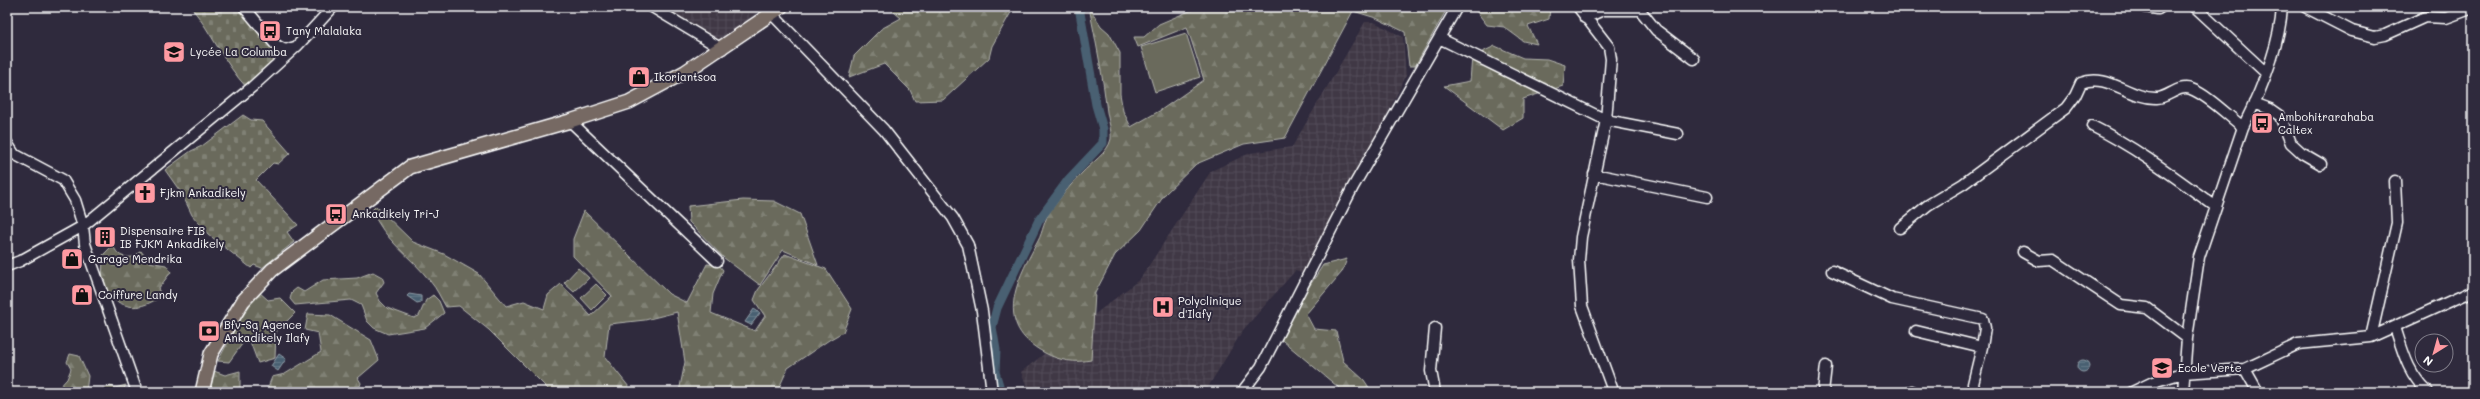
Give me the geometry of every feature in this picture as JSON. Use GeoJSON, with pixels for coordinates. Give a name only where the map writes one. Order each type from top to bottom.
{"type":"FeatureCollection","features":[{"type":"Feature","properties":{"kind":"main road"},"geometry":{"type":"LineString","coordinates":[[202,392],[211,354],[248,296],[272,270],[410,167],[570,121],[629,102],[685,72],[722,49],[777,10]]}},
{"type":"Feature","properties":{"kind":"street"},"geometry":{"type":"LineString","coordinates":[[244,7],[276,45],[285,50],[297,46]]}},
{"type":"Feature","properties":{"kind":"street"},"geometry":{"type":"LineString","coordinates":[[7,266],[20,261],[83,226],[252,87],[297,46],[333,7]]}},
{"type":"Feature","properties":{"kind":"street"},"geometry":{"type":"LineString","coordinates":[[652,7],[722,49]]}},
{"type":"Feature","properties":{"kind":"street"},"geometry":{"type":"LineString","coordinates":[[1242,392],[1261,367],[1354,187],[1457,7]]}},
{"type":"Feature","properties":{"kind":"street"},"geometry":{"type":"LineString","coordinates":[[1578,7],[1584,18],[1608,47],[1611,59],[1606,120],[1581,237],[1579,260],[1582,306],[1612,391]]}},
{"type":"Feature","properties":{"kind":"street"},"geometry":{"type":"LineString","coordinates":[[2146,7],[2158,9],[2161,7]]}},
{"type":"Feature","properties":{"kind":"street"},"geometry":{"type":"LineString","coordinates":[[2195,7],[2265,72]]}},
{"type":"Feature","properties":{"kind":"street"},"geometry":{"type":"LineString","coordinates":[[2183,392],[2183,373],[2187,338],[2199,257],[2243,128],[2254,103],[2281,30],[2282,7]]}},
{"type":"Feature","properties":{"kind":"street"},"geometry":{"type":"LineString","coordinates":[[2305,7],[2352,31],[2375,37],[2385,35],[2425,17],[2446,18],[2473,8]]}},
{"type":"Feature","properties":{"kind":"street"},"geometry":{"type":"LineString","coordinates":[[777,10],[884,130],[953,218],[968,245],[982,312],[992,392]]}},
{"type":"Feature","properties":{"kind":"street"},"geometry":{"type":"LineString","coordinates":[[1584,18],[1604,10],[1640,10],[1656,30],[1694,59]]}},
{"type":"Feature","properties":{"kind":"street"},"geometry":{"type":"LineString","coordinates":[[1439,38],[1606,120],[1678,134]]}},
{"type":"Feature","properties":{"kind":"street"},"geometry":{"type":"LineString","coordinates":[[1900,228],[1928,205],[1963,184],[2066,108],[2076,96],[2081,83],[2092,79],[2157,98],[2180,89],[2190,88],[2200,93],[2243,128]]}},
{"type":"Feature","properties":{"kind":"street"},"geometry":{"type":"LineString","coordinates":[[2254,103],[2270,109],[2280,116],[2291,142],[2302,153],[2321,164]]}},
{"type":"Feature","properties":{"kind":"street"},"geometry":{"type":"LineString","coordinates":[[570,121],[717,261]]}},
{"type":"Feature","properties":{"kind":"street"},"geometry":{"type":"LineString","coordinates":[[2092,126],[2122,140],[2162,166],[2216,207]]}},
{"type":"Feature","properties":{"kind":"street"},"geometry":{"type":"LineString","coordinates":[[7,143],[14,154],[62,180],[75,200],[83,226],[85,244],[136,392]]}},
{"type":"Feature","properties":{"kind":"street"},"geometry":{"type":"LineString","coordinates":[[1594,174],[1708,197]]}},
{"type":"Feature","properties":{"kind":"street"},"geometry":{"type":"LineString","coordinates":[[2371,337],[2397,223],[2395,181]]}},
{"type":"Feature","properties":{"kind":"street"},"geometry":{"type":"LineString","coordinates":[[2023,252],[2039,261],[2053,260],[2121,305],[2147,308],[2187,338]]}},
{"type":"Feature","properties":{"kind":"street"},"geometry":{"type":"LineString","coordinates":[[1832,271],[1892,299],[1980,317],[1984,322],[1985,328],[1973,384],[1975,392]]}},
{"type":"Feature","properties":{"kind":"street"},"geometry":{"type":"LineString","coordinates":[[2132,392],[2152,387],[2183,373],[2244,369],[2298,344],[2371,337],[2395,327],[2430,309],[2473,291]]}},
{"type":"Feature","properties":{"kind":"street"},"geometry":{"type":"LineString","coordinates":[[2395,327],[2410,370],[2418,382],[2428,392]]}},
{"type":"Feature","properties":{"kind":"street"},"geometry":{"type":"LineString","coordinates":[[1435,328],[1431,372],[1435,392]]}},
{"type":"Feature","properties":{"kind":"street"},"geometry":{"type":"LineString","coordinates":[[1916,331],[1982,347]]}},
{"type":"Feature","properties":{"kind":"street"},"geometry":{"type":"LineString","coordinates":[[1822,392],[1826,366]]}},
{"type":"Feature","properties":{"kind":"street"},"geometry":{"type":"LineString","coordinates":[[2244,369],[2258,392]]}},
{"type":"Feature","properties":{"kind":"shaded area"},"geometry":{"type":"Polygon","coordinates":[[[655,7],[763,7],[724,41],[711,37],[655,7]]]}},
{"type":"Feature","properties":{"kind":"shaded area"},"geometry":{"type":"Polygon","coordinates":[[[1365,22],[1374,22],[1403,37],[1406,76],[1358,174],[1335,210],[1305,274],[1295,271],[1243,330],[1205,392],[1029,392],[1021,372],[1140,279],[1211,171],[1250,153],[1292,147],[1365,22]]]}},
{"type":"Feature","properties":{"kind":"green space"},"geometry":{"type":"Polygon","coordinates":[[[191,7],[238,7],[277,56],[247,88],[191,7]]]}},
{"type":"Feature","properties":{"kind":"green space"},"geometry":{"type":"Polygon","coordinates":[[[888,7],[1014,7],[992,46],[989,58],[943,100],[915,101],[910,90],[884,64],[849,77],[854,56],[881,29],[901,18],[888,7]]]}},
{"type":"Feature","properties":{"kind":"green space"},"geometry":{"type":"Polygon","coordinates":[[[1089,7],[1101,26],[1109,33],[1120,53],[1120,94],[1123,111],[1131,127],[1161,110],[1204,80],[1187,27],[1138,47],[1134,37],[1144,37],[1159,24],[1199,7],[1448,7],[1415,66],[1409,66],[1405,32],[1376,18],[1353,11],[1285,138],[1244,144],[1196,164],[1165,194],[1141,230],[1115,255],[1095,293],[1091,360],[1073,361],[1062,360],[1051,356],[1029,342],[1019,329],[1014,316],[1014,301],[1017,286],[1023,271],[1040,237],[1049,214],[1074,182],[1103,153],[1111,139],[1089,7]]]}},
{"type":"Feature","properties":{"kind":"green space"},"geometry":{"type":"Polygon","coordinates":[[[1473,7],[1550,7],[1549,19],[1528,26],[1537,44],[1523,41],[1504,27],[1487,25],[1473,7]]]}},
{"type":"Feature","properties":{"kind":"green space"},"geometry":{"type":"Polygon","coordinates":[[[1186,33],[1200,77],[1155,92],[1141,47],[1186,33]]]}},
{"type":"Feature","properties":{"kind":"green space"},"geometry":{"type":"Polygon","coordinates":[[[1495,46],[1523,58],[1547,59],[1565,65],[1563,86],[1523,99],[1523,118],[1503,130],[1444,86],[1470,81],[1472,57],[1495,46]]]}},
{"type":"Feature","properties":{"kind":"green space"},"geometry":{"type":"Polygon","coordinates":[[[243,115],[251,120],[262,121],[290,153],[278,164],[273,163],[256,180],[298,225],[287,232],[294,242],[262,268],[254,265],[251,268],[208,234],[192,215],[182,194],[165,170],[191,151],[202,146],[243,115]]]}},
{"type":"Feature","properties":{"kind":"green space"},"geometry":{"type":"Polygon","coordinates":[[[743,200],[774,201],[800,214],[818,265],[783,250],[760,285],[724,258],[689,222],[688,206],[743,200]]]}},
{"type":"Feature","properties":{"kind":"green space"},"geometry":{"type":"Polygon","coordinates":[[[376,206],[413,242],[444,254],[479,274],[506,306],[524,301],[544,309],[548,295],[561,284],[591,316],[612,296],[573,256],[573,239],[584,211],[669,294],[687,303],[707,264],[719,265],[723,270],[713,294],[711,313],[755,331],[765,316],[754,300],[758,290],[785,254],[826,269],[852,309],[843,332],[788,368],[777,392],[679,392],[685,362],[677,312],[645,320],[609,324],[605,357],[633,392],[551,392],[489,330],[459,306],[446,307],[437,291],[423,272],[383,231],[372,210],[376,206]]]}},
{"type":"Feature","properties":{"kind":"green space"},"geometry":{"type":"Polygon","coordinates":[[[113,245],[120,255],[133,257],[141,251],[149,262],[166,265],[171,272],[158,289],[162,296],[154,301],[133,307],[120,303],[105,294],[102,285],[103,255],[113,245]]]}},
{"type":"Feature","properties":{"kind":"green space"},"geometry":{"type":"Polygon","coordinates":[[[1347,259],[1342,272],[1306,314],[1314,329],[1336,331],[1343,361],[1364,380],[1372,392],[1344,392],[1277,336],[1323,265],[1347,259]]]}},
{"type":"Feature","properties":{"kind":"green space"},"geometry":{"type":"Polygon","coordinates":[[[578,268],[589,278],[574,292],[564,283],[578,268]]]}},
{"type":"Feature","properties":{"kind":"green space"},"geometry":{"type":"Polygon","coordinates":[[[373,272],[382,277],[384,282],[376,293],[380,301],[387,308],[414,318],[419,316],[426,300],[433,295],[439,301],[444,313],[425,328],[388,334],[374,328],[367,321],[361,305],[351,300],[295,305],[290,299],[292,292],[297,288],[304,292],[323,280],[357,278],[373,272]]]}},
{"type":"Feature","properties":{"kind":"green space"},"geometry":{"type":"Polygon","coordinates":[[[596,284],[607,295],[592,310],[581,298],[596,284]]]}},
{"type":"Feature","properties":{"kind":"green space"},"geometry":{"type":"Polygon","coordinates":[[[258,291],[268,300],[280,298],[295,313],[276,332],[275,358],[258,363],[248,336],[229,362],[218,361],[244,312],[258,291]]]}},
{"type":"Feature","properties":{"kind":"green space"},"geometry":{"type":"Polygon","coordinates":[[[308,314],[330,315],[371,340],[379,360],[358,378],[361,383],[358,392],[266,392],[272,377],[285,374],[321,352],[318,333],[305,330],[308,314]]]}},
{"type":"Feature","properties":{"kind":"green space"},"geometry":{"type":"Polygon","coordinates":[[[70,354],[79,356],[88,376],[86,392],[55,392],[67,379],[71,369],[67,362],[70,354]]]}},
{"type":"Feature","properties":{"kind":"green space"},"geometry":{"type":"Polygon","coordinates":[[[214,371],[225,375],[240,371],[240,392],[210,392],[214,371]]]}},
{"type":"Feature","properties":{"kind":"green space"},"geometry":{"type":"Polygon","coordinates":[[[126,385],[122,392],[95,392],[111,386],[115,388],[126,385]]]}},
{"type":"Feature","properties":{"kind":"water"},"geometry":{"type":"Polygon","coordinates":[[[409,294],[421,296],[421,302],[417,303],[407,296],[409,294]]]}},
{"type":"Feature","properties":{"kind":"water"},"geometry":{"type":"Polygon","coordinates":[[[754,309],[760,313],[751,325],[745,322],[754,309]]]}},
{"type":"Feature","properties":{"kind":"water"},"geometry":{"type":"Polygon","coordinates":[[[279,354],[286,359],[278,371],[271,366],[279,354]]]}},
{"type":"Feature","properties":{"kind":"water"},"geometry":{"type":"Polygon","coordinates":[[[2081,360],[2085,360],[2089,366],[2085,372],[2081,372],[2077,368],[2077,364],[2081,360]]]}},
{"type":"Feature","properties":{"kind":"waterway"},"geometry":{"type":"LineString","coordinates":[[1001,392],[995,372],[996,350],[992,327],[997,308],[1039,220],[1069,179],[1103,143],[1103,129],[1096,105],[1079,7]]}},
{"type":"Feature","properties":{"kind":"place","name":"Tany Malalaka"},"geometry":{"type":"Point","coordinates":[270,31]}},
{"type":"Feature","properties":{"kind":"place","name":"Lycée La Columba"},"geometry":{"type":"Point","coordinates":[174,52]}},
{"type":"Feature","properties":{"kind":"place","name":"Ikoriantsoa"},"geometry":{"type":"Point","coordinates":[639,77]}},
{"type":"Feature","properties":{"kind":"place","name":"Ambohitrarahaba Caltex"},"geometry":{"type":"Point","coordinates":[2262,123]}},
{"type":"Feature","properties":{"kind":"place","name":"Fjkm Ankadikely"},"geometry":{"type":"Point","coordinates":[145,193]}},
{"type":"Feature","properties":{"kind":"place","name":"Ankadikely Tri-J"},"geometry":{"type":"Point","coordinates":[336,214]}},
{"type":"Feature","properties":{"kind":"place","name":"Dispensaire FIB IB FJKM Ankadikely"},"geometry":{"type":"Point","coordinates":[105,237]}},
{"type":"Feature","properties":{"kind":"place","name":"Garage Mendrika"},"geometry":{"type":"Point","coordinates":[72,259]}},
{"type":"Feature","properties":{"kind":"place","name":"Coiffure Landy"},"geometry":{"type":"Point","coordinates":[82,295]}},
{"type":"Feature","properties":{"kind":"place","name":"Polyclinique d'Ilafy"},"geometry":{"type":"Point","coordinates":[1163,307]}},
{"type":"Feature","properties":{"kind":"place","name":"Bfv-Sg Agence Ankadikely Ilafy"},"geometry":{"type":"Point","coordinates":[209,331]}},
{"type":"Feature","properties":{"kind":"place","name":"Ecole Verte"},"geometry":{"type":"Point","coordinates":[2162,368]}}]}
